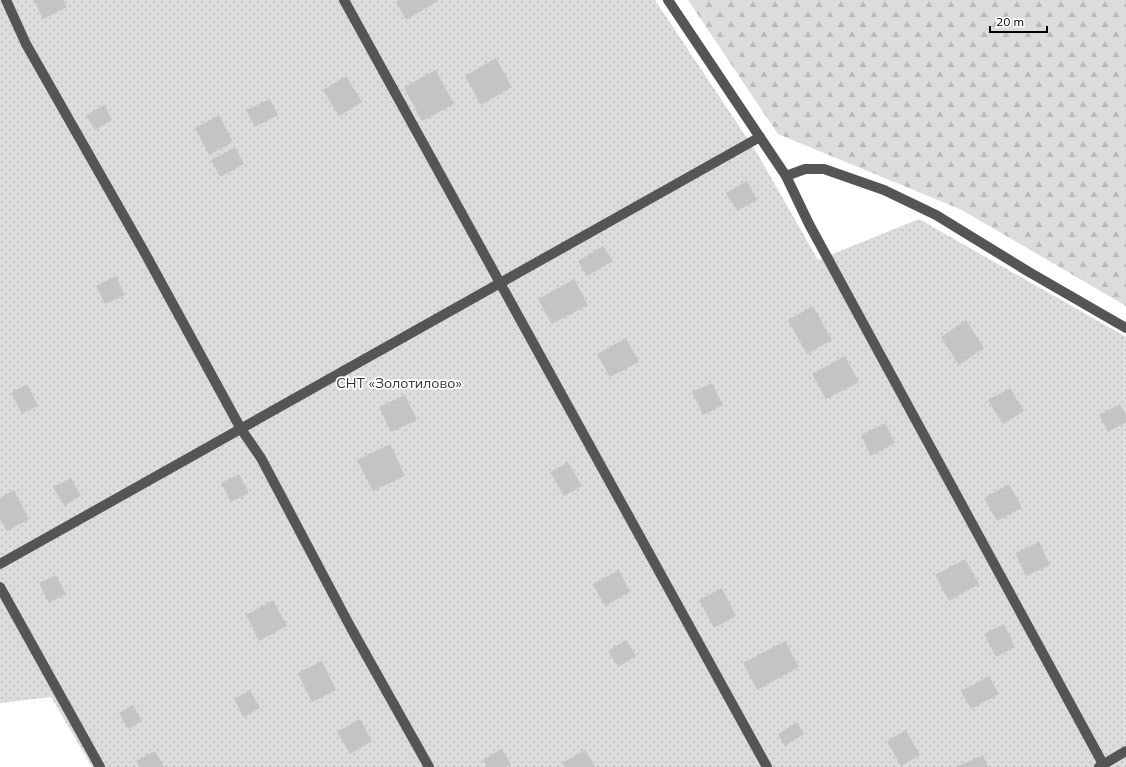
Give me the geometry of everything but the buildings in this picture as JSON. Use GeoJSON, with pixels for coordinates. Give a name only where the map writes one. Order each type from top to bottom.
{"type":"FeatureCollection","features":[{"type":"Feature","properties":{"kind":"lane"},"geometry":{"type":"LineString","coordinates":[[6,0],[26,44],[146,255],[240,429],[265,465],[351,628],[429,767]]}},
{"type":"Feature","properties":{"kind":"lane"},"geometry":{"type":"LineString","coordinates":[[344,0],[767,767]]}},
{"type":"Feature","properties":{"kind":"lane"},"geometry":{"type":"LineString","coordinates":[[668,0],[786,176],[809,224],[1101,765],[1126,751]]}},
{"type":"Feature","properties":{"kind":"lane"},"geometry":{"type":"LineString","coordinates":[[0,564],[760,137]]}},
{"type":"Feature","properties":{"kind":"lane"},"geometry":{"type":"LineString","coordinates":[[786,176],[805,169],[824,169],[884,190],[936,215],[1029,272],[1126,328]]}},
{"type":"Feature","properties":{"kind":"lane"},"geometry":{"type":"LineString","coordinates":[[0,587],[100,767]]}},
{"type":"Feature","properties":{"kind":"green space","name":"СНТ «Золотилово»"},"geometry":{"type":"Polygon","coordinates":[[[0,0],[655,0],[757,153],[818,260],[919,219],[1126,337],[1126,767],[92,767],[51,697],[0,703],[0,0]]]}},
{"type":"Feature","properties":{"kind":"green space"},"geometry":{"type":"Polygon","coordinates":[[[688,0],[1126,0],[1126,306],[962,210],[778,134],[688,0]]]}}]}
